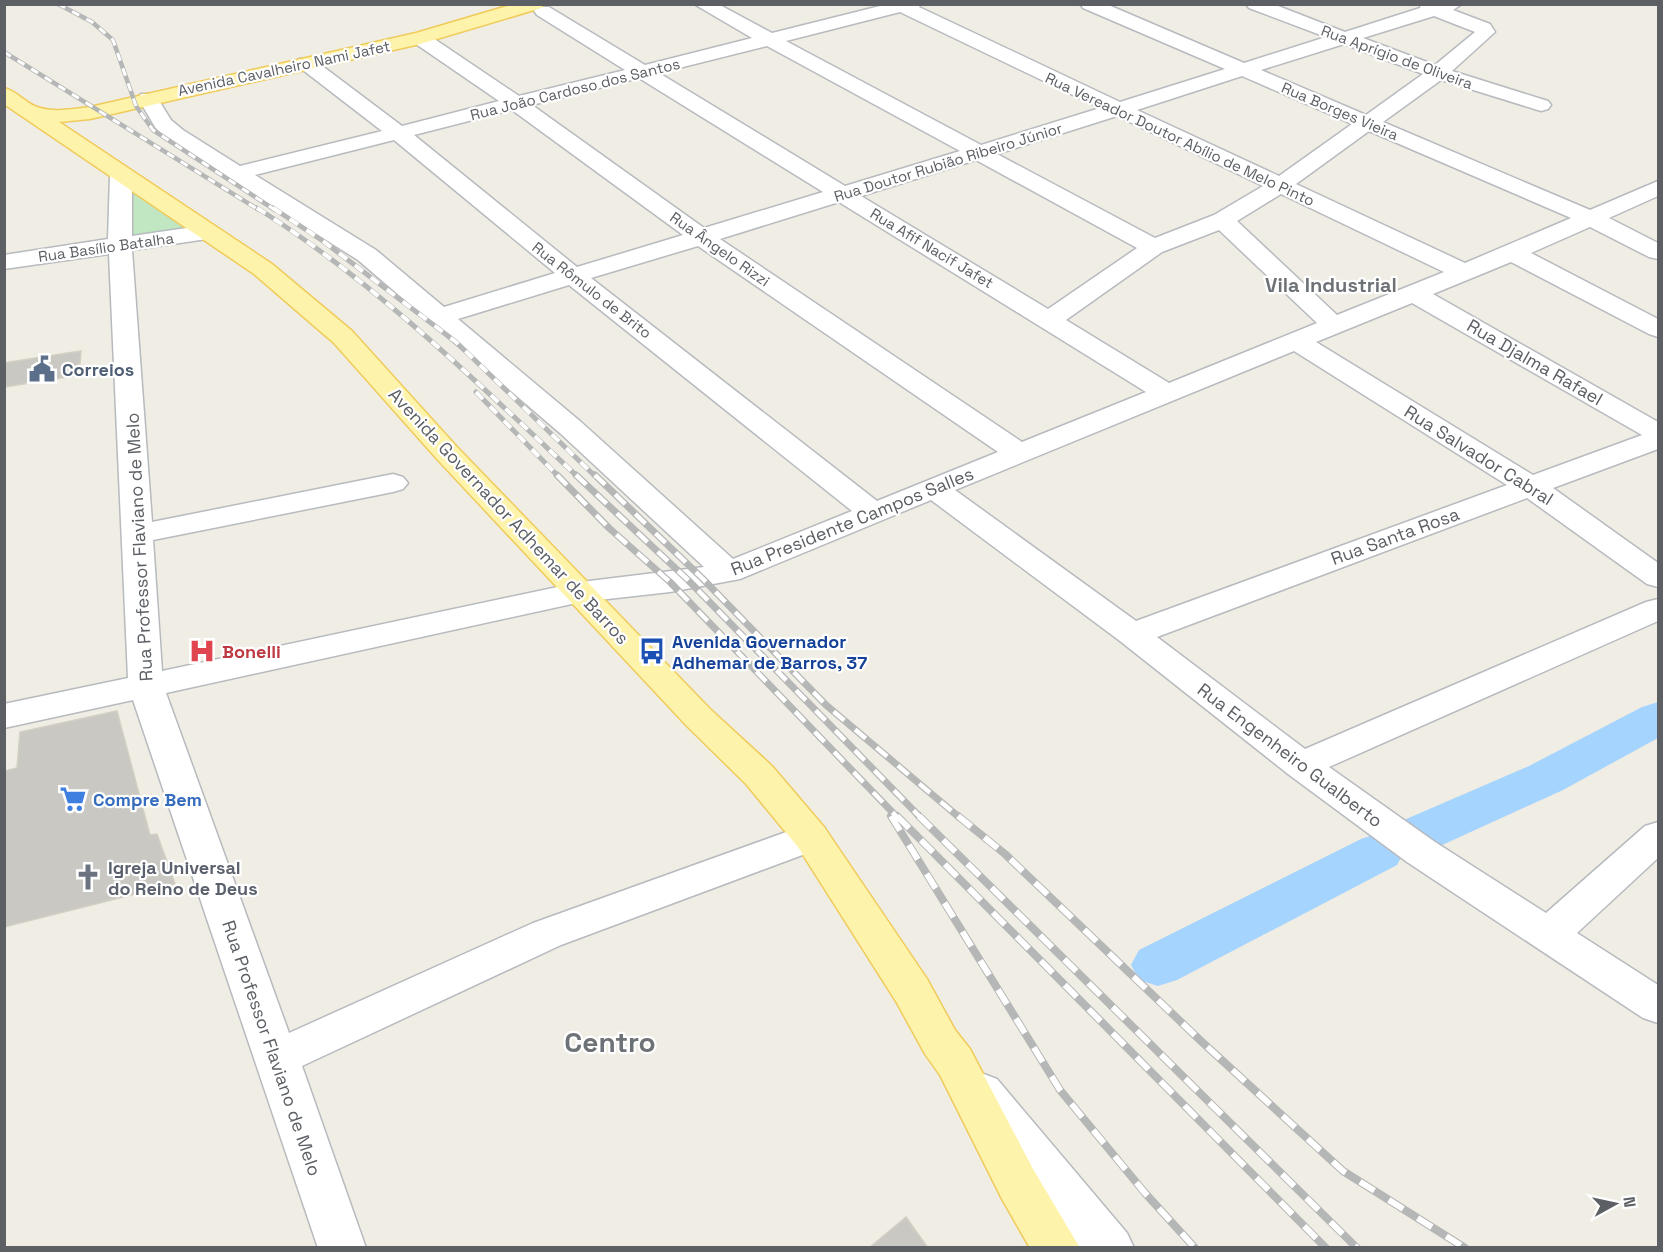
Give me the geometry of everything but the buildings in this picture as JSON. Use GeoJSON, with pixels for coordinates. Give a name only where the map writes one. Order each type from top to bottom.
{"type":"FeatureCollection","features":[{"type":"Feature","properties":{"kind":"main road","name":"Avenida Cavalheiro Nami Jafet"},"geometry":{"type":"LineString","coordinates":[[30,113],[76,116],[422,40],[546,7]]}},
{"type":"Feature","properties":{"kind":"main road","name":"Avenida Governador Adhemar de Barros"},"geometry":{"type":"LineString","coordinates":[[4,94],[263,269],[344,337],[447,453],[698,717],[759,775],[811,837],[912,991],[940,1042],[955,1062]]}},
{"type":"Feature","properties":{"kind":"main road","name":"Avenida Cavalheiro Nami Jafet"},"geometry":{"type":"LineString","coordinates":[[63,136],[67,129],[81,121],[149,100]]}},
{"type":"Feature","properties":{"kind":"main road"},"geometry":{"type":"LineString","coordinates":[[955,1062],[1017,1183],[1056,1248]]}},
{"type":"Feature","properties":{"kind":"street"},"geometry":{"type":"LineString","coordinates":[[703,4],[1154,246]]}},
{"type":"Feature","properties":{"kind":"street","name":"Rua Borges Vieira"},"geometry":{"type":"LineString","coordinates":[[1089,4],[1590,218],[1659,252]]}},
{"type":"Feature","properties":{"kind":"street","name":"Rua Aprígio de Oliveira"},"geometry":{"type":"LineString","coordinates":[[1255,4],[1438,74],[1541,105]]}},
{"type":"Feature","properties":{"kind":"street","name":"Rua João Cardoso dos Santos"},"geometry":{"type":"LineString","coordinates":[[238,173],[903,5]]}},
{"type":"Feature","properties":{"kind":"street","name":"Rua Vereador Doutor Abílio de Melo Pinto"},"geometry":{"type":"LineString","coordinates":[[903,5],[1117,110],[1464,272]]}},
{"type":"Feature","properties":{"kind":"street"},"geometry":{"type":"LineString","coordinates":[[1050,319],[1154,246],[1222,220],[1279,186],[1438,74],[1485,35],[1486,32],[1474,15],[1437,6]]}},
{"type":"Feature","properties":{"kind":"street","name":"Rua Doutor Rubião Ribeiro Júnior"},"geometry":{"type":"LineString","coordinates":[[441,316],[1117,110],[1437,6]]}},
{"type":"Feature","properties":{"kind":"street","name":"Rua Afif Nacif Jafet"},"geometry":{"type":"LineString","coordinates":[[546,7],[643,72],[1050,319],[1167,393]]}},
{"type":"Feature","properties":{"kind":"street","name":"Rua Ângelo Rizzi"},"geometry":{"type":"LineString","coordinates":[[422,40],[515,103],[701,237],[1018,453]]}},
{"type":"Feature","properties":{"kind":"street","name":"Rua Rômulo de Brito"},"geometry":{"type":"LineString","coordinates":[[308,65],[398,133],[574,277],[874,513]]}},
{"type":"Feature","properties":{"kind":"street"},"geometry":{"type":"LineString","coordinates":[[149,100],[162,123],[175,135],[367,255],[571,428],[729,572]]}},
{"type":"Feature","properties":{"kind":"street","name":"Rua Professor Flaviano de Melo"},"geometry":{"type":"LineString","coordinates":[[121,175],[120,244],[146,686],[342,1248]]}},
{"type":"Feature","properties":{"kind":"street","name":"Rua Presidente Campos Salles"},"geometry":{"type":"LineString","coordinates":[[4,716],[581,592],[670,582],[729,572],[1512,253],[1659,188]]}},
{"type":"Feature","properties":{"kind":"street"},"geometry":{"type":"LineString","coordinates":[[1222,220],[1334,325]]}},
{"type":"Feature","properties":{"kind":"street","name":"Rua Basílio Batalha"},"geometry":{"type":"LineString","coordinates":[[4,262],[207,232]]}},
{"type":"Feature","properties":{"kind":"street"},"geometry":{"type":"LineString","coordinates":[[1512,253],[1659,329]]}},
{"type":"Feature","properties":{"kind":"street","name":"Rua Djalma Rafael"},"geometry":{"type":"LineString","coordinates":[[1412,292],[1659,433]]}},
{"type":"Feature","properties":{"kind":"street","name":"Rua Salvador Cabral"},"geometry":{"type":"LineString","coordinates":[[1295,340],[1530,486],[1659,577]]}},
{"type":"Feature","properties":{"kind":"street","name":"Rua Santa Rosa"},"geometry":{"type":"LineString","coordinates":[[1132,634],[1659,439]]}},
{"type":"Feature","properties":{"kind":"street"},"geometry":{"type":"LineString","coordinates":[[138,534],[393,483]]}},
{"type":"Feature","properties":{"kind":"street","name":"Rua Engenheiro Gualberto"},"geometry":{"type":"LineString","coordinates":[[933,488],[1132,634],[1301,765],[1421,852],[1659,1006]]}},
{"type":"Feature","properties":{"kind":"street"},"geometry":{"type":"LineString","coordinates":[[1301,765],[1659,609]]}},
{"type":"Feature","properties":{"kind":"street"},"geometry":{"type":"LineString","coordinates":[[1548,935],[1659,836]]}},
{"type":"Feature","properties":{"kind":"street"},"geometry":{"type":"LineString","coordinates":[[277,1058],[547,934],[811,837]]}},
{"type":"Feature","properties":{"kind":"street","name":"Avenida Governador Adhemar de Barros"},"geometry":{"type":"LineString","coordinates":[[955,1062],[1026,1144],[1110,1248]]}},
{"type":"Feature","properties":{"kind":"green space"},"geometry":{"type":"Polygon","coordinates":[[[130,191],[190,230],[125,239],[130,191]]]}},
{"type":"Feature","properties":{"kind":"waterway"},"geometry":{"type":"LineString","coordinates":[[1422,833],[1546,778],[1658,718]]}},
{"type":"Feature","properties":{"kind":"waterway"},"geometry":{"type":"LineString","coordinates":[[1158,965],[1379,852]]}},
{"type":"Feature","properties":{"kind":"railway"},"geometry":{"type":"LineString","coordinates":[[58,4],[92,22],[113,40],[136,106],[153,130],[275,210]]}},
{"type":"Feature","properties":{"kind":"railway"},"geometry":{"type":"LineString","coordinates":[[4,52],[259,210]]}},
{"type":"Feature","properties":{"kind":"railway"},"geometry":{"type":"LineString","coordinates":[[257,208],[301,237],[384,301],[463,370],[578,477]]}},
{"type":"Feature","properties":{"kind":"railway"},"geometry":{"type":"LineString","coordinates":[[273,208],[323,241],[456,342],[596,477]]}},
{"type":"Feature","properties":{"kind":"railway"},"geometry":{"type":"LineString","coordinates":[[476,392],[559,477]]}},
{"type":"Feature","properties":{"kind":"railway"},"geometry":{"type":"LineString","coordinates":[[557,475],[609,528],[670,582],[898,818]]}},
{"type":"Feature","properties":{"kind":"railway"},"geometry":{"type":"LineString","coordinates":[[576,475],[688,580],[920,817]]}},
{"type":"Feature","properties":{"kind":"railway"},"geometry":{"type":"LineString","coordinates":[[595,475],[702,578],[826,705],[960,818]]}},
{"type":"Feature","properties":{"kind":"railway"},"geometry":{"type":"LineString","coordinates":[[891,816],[1060,1090],[1145,1193],[1195,1248]]}},
{"type":"Feature","properties":{"kind":"railway"},"geometry":{"type":"LineString","coordinates":[[897,816],[1326,1248]]}},
{"type":"Feature","properties":{"kind":"railway"},"geometry":{"type":"LineString","coordinates":[[958,816],[1005,854],[1202,1042],[1343,1171],[1465,1248]]}},
{"type":"Feature","properties":{"kind":"railway"},"geometry":{"type":"LineString","coordinates":[[920,817],[1357,1248]]}},
{"type":"Feature","properties":{"kind":"place","name":"Correios"},"geometry":{"type":"Point","coordinates":[42,369]}},
{"type":"Feature","properties":{"kind":"place","name":"Bonelli"},"geometry":{"type":"Point","coordinates":[202,651]}},
{"type":"Feature","properties":{"kind":"place","name":"Avenida Governador Adhemar de Barros, 37"},"geometry":{"type":"Point","coordinates":[652,651]}},
{"type":"Feature","properties":{"kind":"place","name":"Compre Bem"},"geometry":{"type":"Point","coordinates":[73,799]}},
{"type":"Feature","properties":{"kind":"place","name":"Igreja Universal do Reino de Deus"},"geometry":{"type":"Point","coordinates":[88,877]}},
{"type":"Feature","properties":{"kind":"district","name":"Vila Industrial"},"geometry":{"type":"Point","coordinates":[1331,285]}},
{"type":"Feature","properties":{"kind":"district","name":"Centro"},"geometry":{"type":"Point","coordinates":[610,1042]}}]}
